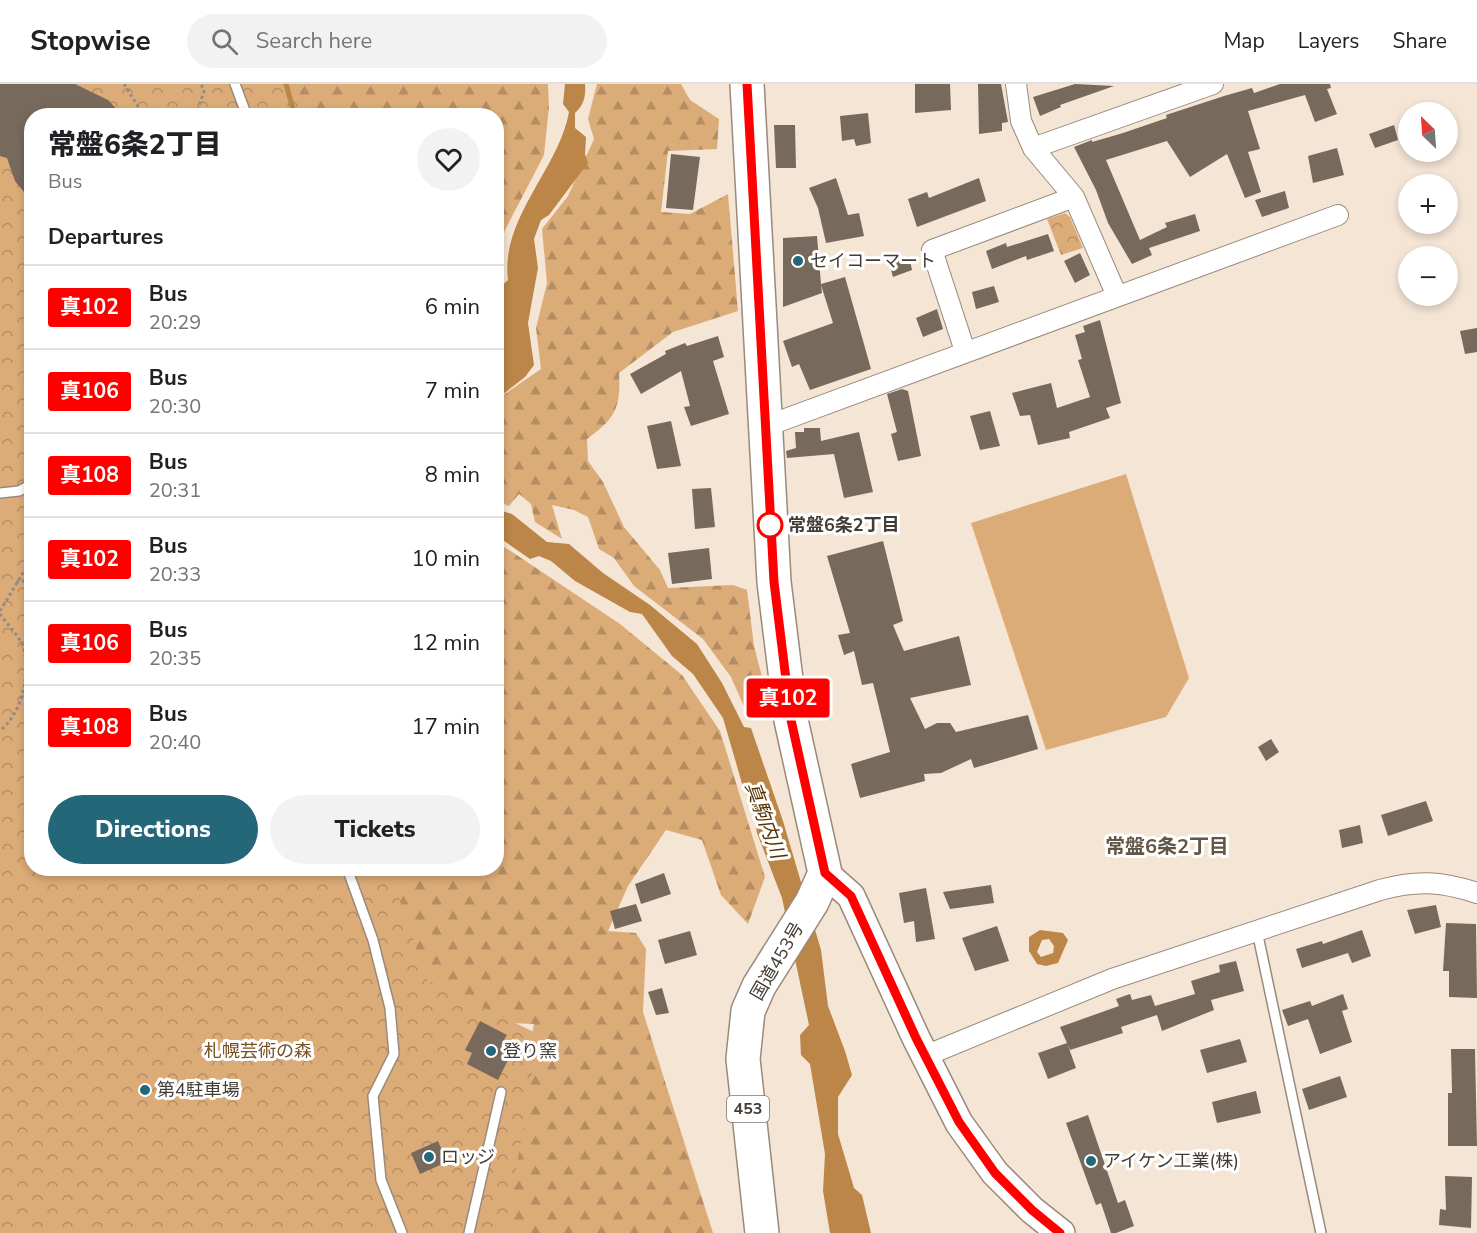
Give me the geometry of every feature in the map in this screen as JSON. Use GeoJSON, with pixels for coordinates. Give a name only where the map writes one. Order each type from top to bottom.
{"type":"FeatureCollection","features":[{"type":"Feature","properties":{"kind":"highway"},"geometry":{"type":"LineString","coordinates":[[747,84],[774,582],[783,671],[825,873]]}},
{"type":"Feature","properties":{"kind":"highway","name":"国道453号"},"geometry":{"type":"LineString","coordinates":[[762,1233],[743,1059],[748,1011],[759,986],[812,902],[825,873]]}},
{"type":"Feature","properties":{"kind":"main road"},"geometry":{"type":"LineString","coordinates":[[825,873],[851,896],[925,1056],[959,1122],[995,1173],[1032,1210],[1060,1233]]}},
{"type":"Feature","properties":{"kind":"street"},"geometry":{"type":"LineString","coordinates":[[1016,84],[1021,121],[1033,148],[1074,197],[1117,296]]}},
{"type":"Feature","properties":{"kind":"street"},"geometry":{"type":"LineString","coordinates":[[1033,148],[1213,84]]}},
{"type":"Feature","properties":{"kind":"street"},"geometry":{"type":"LineString","coordinates":[[965,351],[932,250],[1074,197]]}},
{"type":"Feature","properties":{"kind":"street"},"geometry":{"type":"LineString","coordinates":[[764,427],[1338,215]]}},
{"type":"Feature","properties":{"kind":"street"},"geometry":{"type":"LineString","coordinates":[[925,1056],[1112,979],[1409,882],[1449,884],[1477,893]]}},
{"type":"Feature","properties":{"kind":"lane"},"geometry":{"type":"LineString","coordinates":[[236,84],[244,108]]}},
{"type":"Feature","properties":{"kind":"lane"},"geometry":{"type":"LineString","coordinates":[[0,493],[24,488]]}},
{"type":"Feature","properties":{"kind":"lane"},"geometry":{"type":"LineString","coordinates":[[350,876],[373,940],[390,1008],[394,1054],[373,1096],[381,1180],[402,1233]]}},
{"type":"Feature","properties":{"kind":"lane"},"geometry":{"type":"LineString","coordinates":[[1257,931],[1321,1233]]}},
{"type":"Feature","properties":{"kind":"lane"},"geometry":{"type":"LineString","coordinates":[[469,1233],[501,1092]]}},
{"type":"Feature","properties":{"kind":"path"},"geometry":{"type":"LineString","coordinates":[[124,84],[139,108]]}},
{"type":"Feature","properties":{"kind":"path"},"geometry":{"type":"LineString","coordinates":[[199,108],[204,91],[201,84]]}},
{"type":"Feature","properties":{"kind":"path"},"geometry":{"type":"LineString","coordinates":[[0,731],[9,723],[24,696],[24,648],[0,612],[24,570]]}},
{"type":"Feature","properties":{"kind":"path"},"geometry":{"type":"LineString","coordinates":[[16,582],[24,581]]}},
{"type":"Feature","properties":{"kind":"green space","name":"札幌芸術の森"},"geometry":{"type":"Polygon","coordinates":[[[0,84],[295,84],[300,108],[24,108],[24,876],[391,876],[427,980],[538,1034],[506,1233],[0,1233],[0,84]]]}},
{"type":"Feature","properties":{"kind":"green space"},"geometry":{"type":"Polygon","coordinates":[[[207,84],[548,84],[549,107],[544,155],[504,233],[504,108],[204,108],[207,84]]]}},
{"type":"Feature","properties":{"kind":"green space"},"geometry":{"type":"Polygon","coordinates":[[[597,84],[681,84],[690,100],[719,119],[717,149],[668,151],[661,212],[690,214],[728,194],[738,311],[673,332],[619,373],[617,404],[610,419],[587,439],[588,461],[603,482],[624,527],[660,570],[668,588],[733,585],[747,590],[754,646],[768,700],[750,720],[731,677],[703,639],[634,586],[614,558],[599,549],[588,517],[574,510],[552,505],[562,539],[535,522],[531,504],[519,494],[509,506],[504,504],[504,395],[541,369],[536,328],[547,283],[542,229],[568,196],[594,139],[588,119],[597,84]]]}},
{"type":"Feature","properties":{"kind":"green space"},"geometry":{"type":"Polygon","coordinates":[[[1065,213],[1070,217],[1083,248],[1061,255],[1047,219],[1065,213]]]}},
{"type":"Feature","properties":{"kind":"green space"},"geometry":{"type":"Polygon","coordinates":[[[1126,474],[1189,678],[1166,717],[1046,750],[971,523],[1126,474]]]}},
{"type":"Feature","properties":{"kind":"green space"},"geometry":{"type":"Polygon","coordinates":[[[504,547],[620,624],[682,675],[720,731],[765,877],[748,924],[721,895],[702,840],[666,830],[628,886],[608,931],[636,933],[646,949],[643,1012],[713,1233],[490,1233],[534,1024],[509,1023],[434,1124],[367,876],[504,876],[504,547]]]}},
{"type":"Feature","properties":{"kind":"water"},"geometry":{"type":"Polygon","coordinates":[[[565,84],[585,84],[584,100],[575,113],[575,128],[586,137],[585,154],[588,163],[549,215],[541,220],[534,239],[538,268],[528,323],[534,365],[525,377],[504,394],[504,284],[508,280],[508,257],[521,215],[563,133],[569,112],[563,104],[565,84]]]}},
{"type":"Feature","properties":{"kind":"water","name":"真駒内川"},"geometry":{"type":"Polygon","coordinates":[[[504,512],[512,514],[547,542],[569,544],[603,573],[650,605],[697,644],[722,683],[744,727],[751,728],[783,821],[821,950],[828,1006],[852,1075],[838,1097],[838,1134],[854,1188],[862,1195],[871,1233],[830,1233],[823,1191],[825,1154],[810,1064],[801,1055],[800,1035],[809,1025],[782,898],[757,833],[752,807],[743,787],[723,718],[693,674],[672,656],[642,614],[630,612],[575,581],[551,561],[539,556],[530,559],[504,541],[504,512]]]}},
{"type":"Feature","properties":{"kind":"water"},"geometry":{"type":"Polygon","coordinates":[[[1040,930],[1063,933],[1068,940],[1058,963],[1046,966],[1037,964],[1029,951],[1029,937],[1040,930]],[[1049,939],[1042,940],[1037,952],[1041,957],[1053,953],[1054,946],[1049,939]]]}},
{"type":"Feature","properties":{"kind":"building"},"geometry":{"type":"Polygon","coordinates":[[[0,84],[75,84],[108,100],[116,108],[24,108],[24,192],[15,181],[7,158],[0,156],[0,84]]]}},
{"type":"Feature","properties":{"kind":"building"},"geometry":{"type":"Polygon","coordinates":[[[915,84],[950,84],[951,110],[915,113],[915,84]]]}},
{"type":"Feature","properties":{"kind":"building"},"geometry":{"type":"Polygon","coordinates":[[[978,84],[1001,84],[1008,122],[1002,123],[1002,131],[979,134],[978,84]]]}},
{"type":"Feature","properties":{"kind":"building"},"geometry":{"type":"Polygon","coordinates":[[[1075,84],[1114,86],[1060,105],[1061,107],[1040,116],[1033,97],[1075,84]]]}},
{"type":"Feature","properties":{"kind":"building"},"geometry":{"type":"Polygon","coordinates":[[[1280,84],[1330,84],[1331,88],[1327,89],[1337,114],[1315,122],[1305,95],[1248,111],[1260,149],[1248,152],[1261,192],[1245,198],[1227,154],[1190,177],[1167,141],[1106,160],[1140,240],[1167,227],[1165,223],[1195,214],[1200,231],[1149,248],[1152,255],[1132,264],[1108,223],[1096,190],[1074,147],[1123,133],[1167,118],[1166,115],[1224,96],[1252,88],[1254,93],[1280,84]]]}},
{"type":"Feature","properties":{"kind":"building"},"geometry":{"type":"Polygon","coordinates":[[[868,113],[871,143],[856,146],[854,139],[842,141],[840,116],[868,113]]]}},
{"type":"Feature","properties":{"kind":"building"},"geometry":{"type":"Polygon","coordinates":[[[774,125],[795,125],[796,168],[776,168],[774,125]]]}},
{"type":"Feature","properties":{"kind":"building"},"geometry":{"type":"Polygon","coordinates":[[[1394,125],[1398,140],[1375,148],[1369,134],[1394,125]]]}},
{"type":"Feature","properties":{"kind":"building"},"geometry":{"type":"Polygon","coordinates":[[[1337,148],[1344,175],[1313,183],[1308,156],[1337,148]]]}},
{"type":"Feature","properties":{"kind":"building"},"geometry":{"type":"Polygon","coordinates":[[[671,154],[700,157],[693,210],[666,208],[671,154]]]}},
{"type":"Feature","properties":{"kind":"building"},"geometry":{"type":"Polygon","coordinates":[[[836,178],[848,215],[859,213],[864,236],[826,243],[818,208],[809,188],[836,178]]]}},
{"type":"Feature","properties":{"kind":"building"},"geometry":{"type":"Polygon","coordinates":[[[979,178],[986,201],[917,227],[908,199],[927,192],[929,198],[979,178]]]}},
{"type":"Feature","properties":{"kind":"building"},"geometry":{"type":"Polygon","coordinates":[[[1285,191],[1289,208],[1262,217],[1255,200],[1285,191]]]}},
{"type":"Feature","properties":{"kind":"building"},"geometry":{"type":"Polygon","coordinates":[[[1048,234],[1054,251],[1027,260],[1026,256],[992,269],[986,251],[1006,243],[1007,247],[1048,234]]]}},
{"type":"Feature","properties":{"kind":"building"},"geometry":{"type":"Polygon","coordinates":[[[817,236],[821,284],[845,277],[871,369],[810,390],[799,364],[792,367],[783,341],[833,323],[821,285],[822,293],[783,307],[783,238],[817,236]]]}},
{"type":"Feature","properties":{"kind":"building"},"geometry":{"type":"Polygon","coordinates":[[[1080,253],[1090,275],[1075,283],[1064,261],[1080,253]]]}},
{"type":"Feature","properties":{"kind":"building"},"geometry":{"type":"Polygon","coordinates":[[[909,256],[912,270],[893,277],[889,262],[909,256]]]}},
{"type":"Feature","properties":{"kind":"building"},"geometry":{"type":"Polygon","coordinates":[[[994,286],[999,302],[976,309],[972,292],[994,286]]]}},
{"type":"Feature","properties":{"kind":"building"},"geometry":{"type":"Polygon","coordinates":[[[937,309],[943,329],[923,337],[916,318],[937,309]]]}},
{"type":"Feature","properties":{"kind":"building"},"geometry":{"type":"Polygon","coordinates":[[[1100,320],[1121,403],[1106,408],[1110,418],[1069,432],[1070,438],[1038,445],[1030,415],[1020,416],[1012,393],[1051,383],[1057,408],[1090,397],[1078,360],[1082,359],[1075,335],[1085,332],[1083,326],[1100,320]]]}},
{"type":"Feature","properties":{"kind":"building"},"geometry":{"type":"Polygon","coordinates":[[[1477,328],[1477,352],[1465,354],[1460,331],[1477,328]]]}},
{"type":"Feature","properties":{"kind":"building"},"geometry":{"type":"Polygon","coordinates":[[[718,336],[724,357],[713,361],[729,414],[691,426],[684,407],[690,406],[681,371],[641,394],[630,374],[666,354],[665,351],[685,343],[687,346],[718,336]]]}},
{"type":"Feature","properties":{"kind":"building"},"geometry":{"type":"Polygon","coordinates":[[[902,389],[908,391],[921,456],[898,461],[891,434],[897,432],[887,394],[902,389]]]}},
{"type":"Feature","properties":{"kind":"building"},"geometry":{"type":"Polygon","coordinates":[[[990,411],[1000,446],[980,450],[970,416],[990,411]]]}},
{"type":"Feature","properties":{"kind":"building"},"geometry":{"type":"Polygon","coordinates":[[[671,421],[681,466],[657,469],[647,426],[671,421]]]}},
{"type":"Feature","properties":{"kind":"building"},"geometry":{"type":"Polygon","coordinates":[[[804,428],[820,428],[821,441],[859,432],[873,492],[844,498],[834,454],[787,458],[786,451],[796,448],[795,432],[804,432],[804,428]]]}},
{"type":"Feature","properties":{"kind":"building"},"geometry":{"type":"Polygon","coordinates":[[[711,488],[715,527],[695,529],[692,489],[711,488]]]}},
{"type":"Feature","properties":{"kind":"building"},"geometry":{"type":"Polygon","coordinates":[[[883,541],[903,621],[893,625],[904,651],[959,636],[971,685],[910,698],[925,729],[937,723],[950,723],[956,732],[1028,715],[1038,749],[974,768],[971,759],[941,773],[924,774],[925,781],[860,798],[851,764],[890,752],[873,683],[862,685],[854,651],[844,655],[838,635],[850,633],[827,556],[883,541]]]}},
{"type":"Feature","properties":{"kind":"building"},"geometry":{"type":"Polygon","coordinates":[[[709,548],[712,579],[672,584],[668,553],[709,548]]]}},
{"type":"Feature","properties":{"kind":"building"},"geometry":{"type":"Polygon","coordinates":[[[1271,739],[1279,752],[1266,761],[1258,747],[1271,739]]]}},
{"type":"Feature","properties":{"kind":"building"},"geometry":{"type":"Polygon","coordinates":[[[1426,801],[1433,821],[1388,836],[1381,815],[1426,801]]]}},
{"type":"Feature","properties":{"kind":"building"},"geometry":{"type":"Polygon","coordinates":[[[1360,825],[1363,843],[1342,848],[1339,830],[1360,825]]]}},
{"type":"Feature","properties":{"kind":"building"},"geometry":{"type":"Polygon","coordinates":[[[664,873],[671,894],[641,904],[635,884],[664,873]]]}},
{"type":"Feature","properties":{"kind":"building"},"geometry":{"type":"Polygon","coordinates":[[[991,885],[994,903],[950,909],[943,892],[991,885]]]}},
{"type":"Feature","properties":{"kind":"building"},"geometry":{"type":"Polygon","coordinates":[[[926,888],[935,939],[916,942],[914,921],[904,923],[899,893],[926,888]]]}},
{"type":"Feature","properties":{"kind":"building"},"geometry":{"type":"Polygon","coordinates":[[[636,904],[642,921],[615,929],[610,911],[636,904]]]}},
{"type":"Feature","properties":{"kind":"building"},"geometry":{"type":"Polygon","coordinates":[[[1436,905],[1441,927],[1415,934],[1407,910],[1436,905]]]}},
{"type":"Feature","properties":{"kind":"building"},"geometry":{"type":"Polygon","coordinates":[[[1446,923],[1476,924],[1477,998],[1449,997],[1449,971],[1443,971],[1446,923]]]}},
{"type":"Feature","properties":{"kind":"building"},"geometry":{"type":"Polygon","coordinates":[[[997,926],[1009,961],[975,971],[962,938],[997,926]]]}},
{"type":"Feature","properties":{"kind":"building"},"geometry":{"type":"Polygon","coordinates":[[[1362,930],[1371,956],[1352,963],[1348,953],[1302,968],[1296,949],[1322,941],[1323,944],[1362,930]]]}},
{"type":"Feature","properties":{"kind":"building"},"geometry":{"type":"Polygon","coordinates":[[[690,931],[697,955],[665,964],[658,940],[690,931]]]}},
{"type":"Feature","properties":{"kind":"building"},"geometry":{"type":"Polygon","coordinates":[[[1236,961],[1244,991],[1211,1000],[1214,1010],[1162,1031],[1157,1015],[1121,1027],[1123,1033],[1070,1050],[1060,1027],[1119,1006],[1116,999],[1130,994],[1132,1000],[1151,995],[1155,1006],[1195,994],[1191,981],[1220,972],[1219,965],[1236,961]]]}},
{"type":"Feature","properties":{"kind":"building"},"geometry":{"type":"Polygon","coordinates":[[[662,988],[669,1013],[656,1015],[648,992],[662,988]]]}},
{"type":"Feature","properties":{"kind":"building"},"geometry":{"type":"Polygon","coordinates":[[[1343,994],[1348,1009],[1342,1011],[1352,1042],[1320,1054],[1308,1019],[1288,1026],[1282,1010],[1310,1001],[1312,1006],[1343,994]]]}},
{"type":"Feature","properties":{"kind":"building","name":"登り窯"},"geometry":{"type":"Polygon","coordinates":[[[480,1021],[507,1035],[504,1040],[515,1046],[498,1080],[467,1064],[472,1053],[465,1050],[480,1021]]]}},
{"type":"Feature","properties":{"kind":"building"},"geometry":{"type":"Polygon","coordinates":[[[1240,1039],[1247,1062],[1207,1073],[1200,1050],[1240,1039]]]}},
{"type":"Feature","properties":{"kind":"building"},"geometry":{"type":"Polygon","coordinates":[[[1067,1043],[1076,1068],[1048,1079],[1038,1053],[1067,1043]]]}},
{"type":"Feature","properties":{"kind":"building"},"geometry":{"type":"Polygon","coordinates":[[[1451,1049],[1475,1049],[1477,1146],[1448,1146],[1448,1093],[1452,1093],[1451,1049]]]}},
{"type":"Feature","properties":{"kind":"building"},"geometry":{"type":"Polygon","coordinates":[[[1340,1076],[1347,1097],[1309,1110],[1302,1089],[1340,1076]]]}},
{"type":"Feature","properties":{"kind":"building"},"geometry":{"type":"Polygon","coordinates":[[[1256,1091],[1261,1113],[1217,1123],[1212,1102],[1256,1091]]]}},
{"type":"Feature","properties":{"kind":"building","name":"アイケン工業(株)"},"geometry":{"type":"Polygon","coordinates":[[[1088,1115],[1118,1203],[1125,1200],[1134,1226],[1116,1233],[1111,1233],[1101,1203],[1096,1205],[1066,1123],[1088,1115]]]}},
{"type":"Feature","properties":{"kind":"building","name":"ロッジ"},"geometry":{"type":"Polygon","coordinates":[[[438,1141],[447,1162],[420,1174],[411,1153],[438,1141]]]}},
{"type":"Feature","properties":{"kind":"building"},"geometry":{"type":"Polygon","coordinates":[[[1445,1176],[1472,1177],[1471,1228],[1439,1225],[1440,1209],[1446,1210],[1445,1176]]]}},
{"type":"Feature","properties":{"kind":"waterway"},"geometry":{"type":"LineString","coordinates":[[286,84],[293,108]]}},
{"type":"Feature","properties":{"kind":"bus line","name":"真102"},"geometry":{"type":"LineString","coordinates":[[747,84],[774,582],[783,671],[791,720],[825,873],[851,896],[916,1038],[959,1122],[995,1173],[1032,1210],[1060,1233]]}},
{"type":"Feature","properties":{"kind":"place","name":"セイコーマート"},"geometry":{"type":"Point","coordinates":[798,261]}},
{"type":"Feature","properties":{"kind":"place","name":"常盤6条2丁目"},"geometry":{"type":"Point","coordinates":[770,525]}},
{"type":"Feature","properties":{"kind":"place","name":"登り窯"},"geometry":{"type":"Point","coordinates":[491,1051]}},
{"type":"Feature","properties":{"kind":"place","name":"第4駐車場"},"geometry":{"type":"Point","coordinates":[145,1090]}},
{"type":"Feature","properties":{"kind":"place","name":"ロッジ"},"geometry":{"type":"Point","coordinates":[429,1157]}},
{"type":"Feature","properties":{"kind":"place","name":"アイケン工業(株)"},"geometry":{"type":"Point","coordinates":[1091,1161]}},
{"type":"Feature","properties":{"kind":"district","name":"常盤6条2丁目"},"geometry":{"type":"Point","coordinates":[1167,846]}}]}
